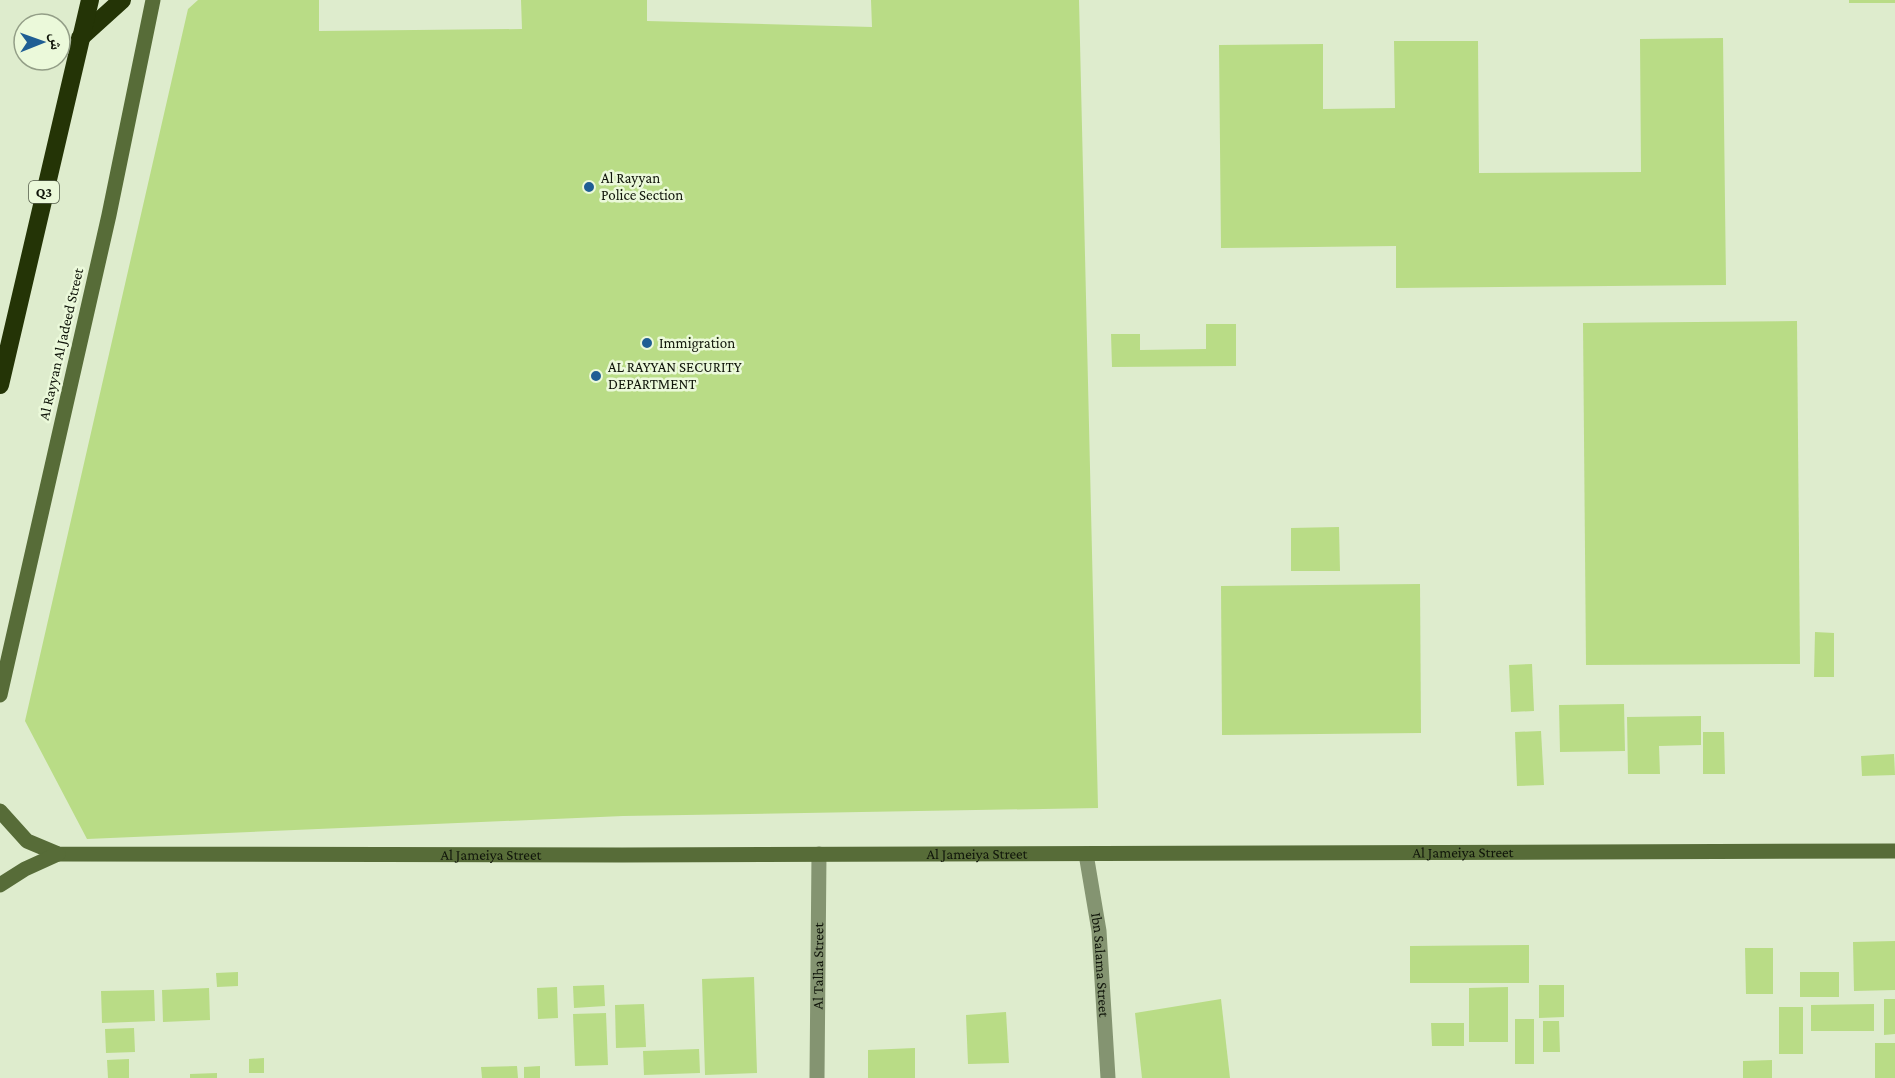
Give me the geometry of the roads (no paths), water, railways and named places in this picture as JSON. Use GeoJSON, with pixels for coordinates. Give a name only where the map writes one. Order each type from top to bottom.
{"type":"FeatureCollection","features":[{"type":"Feature","properties":{"kind":"highway","name":"Q3"},"geometry":{"type":"LineString","coordinates":[[0,385],[90,0]]}},
{"type":"Feature","properties":{"kind":"highway"},"geometry":{"type":"LineString","coordinates":[[80,39],[122,0]]}},
{"type":"Feature","properties":{"kind":"street","name":"Al Rayyan Al Jadeed Street"},"geometry":{"type":"LineString","coordinates":[[0,695],[109,214],[153,0]]}},
{"type":"Feature","properties":{"kind":"street","name":"Al Jameiya Street"},"geometry":{"type":"LineString","coordinates":[[0,811],[27,840],[58,854],[1895,851]]}},
{"type":"Feature","properties":{"kind":"street","name":"Al Jameiya Street"},"geometry":{"type":"LineString","coordinates":[[0,885],[25,869],[58,854]]}},
{"type":"Feature","properties":{"kind":"street","name":"Al Talha Street"},"geometry":{"type":"LineString","coordinates":[[817,1078],[819,854]]}},
{"type":"Feature","properties":{"kind":"street","name":"Ibn Salama Street"},"geometry":{"type":"LineString","coordinates":[[1086,854],[1099,931],[1108,1078]]}},
{"type":"Feature","properties":{"kind":"place","name":"Al Rayyan Police Section"},"geometry":{"type":"Point","coordinates":[589,187]}},
{"type":"Feature","properties":{"kind":"place","name":"Immigration"},"geometry":{"type":"Point","coordinates":[647,343]}},
{"type":"Feature","properties":{"kind":"place","name":"AL RAYYAN SECURITY DEPARTMENT"},"geometry":{"type":"Point","coordinates":[596,376]}}]}
